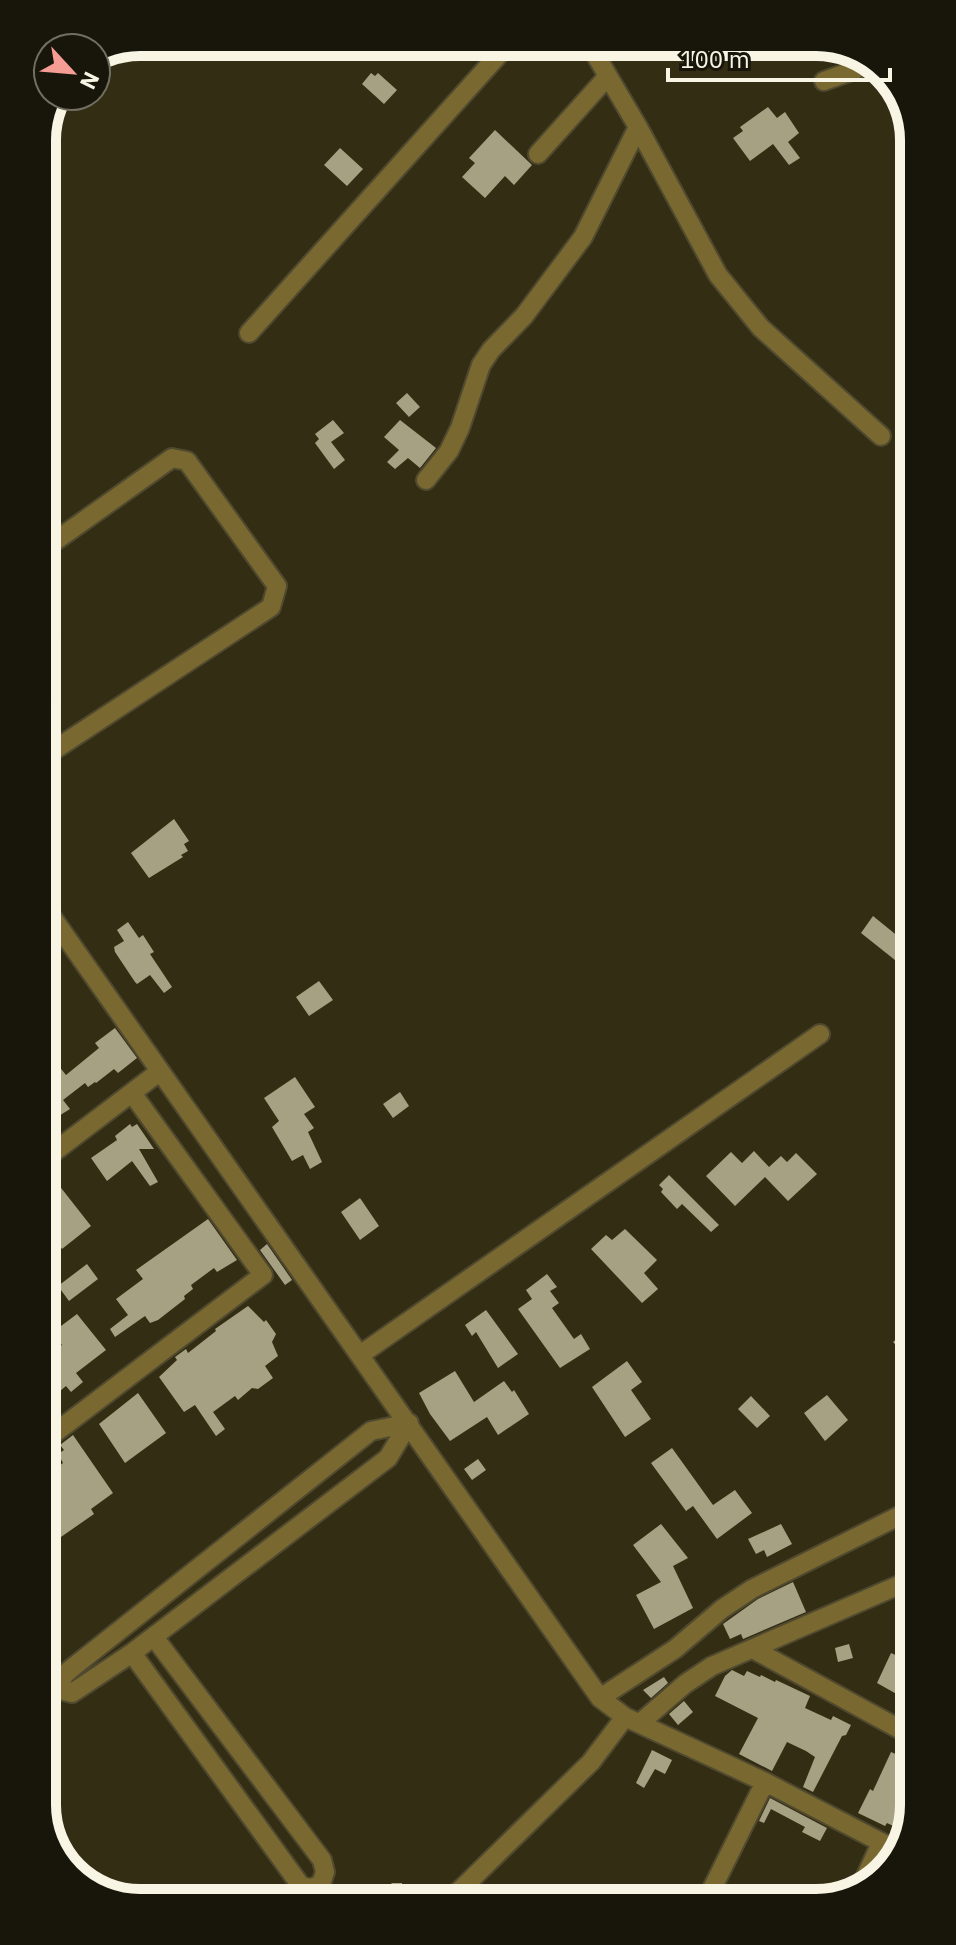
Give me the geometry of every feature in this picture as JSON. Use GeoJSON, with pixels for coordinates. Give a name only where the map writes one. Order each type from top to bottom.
{"type":"FeatureCollection","features":[{"type":"Feature","properties":{"kind":"street"},"geometry":{"type":"LineString","coordinates":[[249,333],[497,56]]}},
{"type":"Feature","properties":{"kind":"street"},"geometry":{"type":"LineString","coordinates":[[596,56],[718,275],[761,328],[881,436]]}},
{"type":"Feature","properties":{"kind":"street"},"geometry":{"type":"LineString","coordinates":[[824,81],[858,68]]}},
{"type":"Feature","properties":{"kind":"street"},"geometry":{"type":"LineString","coordinates":[[538,154],[608,76]]}},
{"type":"Feature","properties":{"kind":"street"},"geometry":{"type":"LineString","coordinates":[[426,480],[449,451],[460,428],[481,365],[524,316],[583,237],[638,127]]}},
{"type":"Feature","properties":{"kind":"street"},"geometry":{"type":"LineString","coordinates":[[56,540],[172,458],[187,461],[277,586],[271,607],[56,749]]}},
{"type":"Feature","properties":{"kind":"street"},"geometry":{"type":"LineString","coordinates":[[56,923],[600,1698],[633,1720],[765,1782],[889,1847]]}},
{"type":"Feature","properties":{"kind":"street"},"geometry":{"type":"LineString","coordinates":[[360,1355],[820,1034]]}},
{"type":"Feature","properties":{"kind":"street"},"geometry":{"type":"LineString","coordinates":[[56,1150],[159,1072]]}},
{"type":"Feature","properties":{"kind":"street"},"geometry":{"type":"LineString","coordinates":[[132,1093],[263,1275]]}},
{"type":"Feature","properties":{"kind":"street"},"geometry":{"type":"LineString","coordinates":[[56,1432],[289,1256]]}},
{"type":"Feature","properties":{"kind":"street"},"geometry":{"type":"LineString","coordinates":[[409,1423],[388,1458],[132,1653],[72,1693],[60,1690],[63,1676],[72,1668],[371,1431],[409,1423]]}},
{"type":"Feature","properties":{"kind":"street"},"geometry":{"type":"LineString","coordinates":[[600,1698],[675,1649],[722,1609],[752,1589],[900,1515]]}},
{"type":"Feature","properties":{"kind":"street"},"geometry":{"type":"LineString","coordinates":[[461,1889],[633,1720],[698,1674],[900,1585]]}},
{"type":"Feature","properties":{"kind":"street"},"geometry":{"type":"LineString","coordinates":[[132,1653],[301,1886],[312,1888],[321,1884],[325,1872],[322,1860],[154,1637]]}},
{"type":"Feature","properties":{"kind":"street"},"geometry":{"type":"LineString","coordinates":[[753,1649],[900,1729]]}},
{"type":"Feature","properties":{"kind":"street"},"geometry":{"type":"LineString","coordinates":[[712,1889],[765,1782]]}},
{"type":"Feature","properties":{"kind":"street"},"geometry":{"type":"LineString","coordinates":[[868,1871],[881,1843]]}},
{"type":"Feature","properties":{"kind":"building"},"geometry":{"type":"Polygon","coordinates":[[[371,73],[375,76],[378,73],[397,90],[384,104],[362,84],[371,73]]]}},
{"type":"Feature","properties":{"kind":"building"},"geometry":{"type":"Polygon","coordinates":[[[768,107],[777,118],[785,112],[799,133],[788,142],[800,158],[789,165],[773,144],[750,161],[733,138],[743,131],[740,127],[768,107]]]}},
{"type":"Feature","properties":{"kind":"building"},"geometry":{"type":"Polygon","coordinates":[[[495,130],[532,165],[514,185],[505,176],[485,198],[462,177],[475,163],[469,158],[495,130]]]}},
{"type":"Feature","properties":{"kind":"building"},"geometry":{"type":"Polygon","coordinates":[[[340,148],[363,169],[347,186],[324,165],[340,148]]]}},
{"type":"Feature","properties":{"kind":"building"},"geometry":{"type":"Polygon","coordinates":[[[407,393],[420,407],[409,417],[396,403],[407,393]]]}},
{"type":"Feature","properties":{"kind":"building"},"geometry":{"type":"Polygon","coordinates":[[[333,420],[344,433],[331,442],[345,460],[334,469],[315,443],[319,439],[315,434],[333,420]]]}},
{"type":"Feature","properties":{"kind":"building"},"geometry":{"type":"Polygon","coordinates":[[[400,420],[436,448],[420,468],[408,458],[395,469],[387,462],[399,450],[384,437],[400,420]]]}},
{"type":"Feature","properties":{"kind":"building"},"geometry":{"type":"Polygon","coordinates":[[[174,819],[189,841],[184,844],[188,851],[149,878],[131,853],[174,819]]]}},
{"type":"Feature","properties":{"kind":"building"},"geometry":{"type":"Polygon","coordinates":[[[873,916],[900,938],[900,964],[861,933],[873,916]]]}},
{"type":"Feature","properties":{"kind":"building"},"geometry":{"type":"Polygon","coordinates":[[[128,922],[139,938],[143,935],[154,952],[150,954],[172,987],[164,993],[150,975],[137,984],[115,952],[114,947],[124,941],[117,930],[128,922]]]}},
{"type":"Feature","properties":{"kind":"building"},"geometry":{"type":"Polygon","coordinates":[[[319,981],[333,1000],[309,1016],[296,997],[319,981]]]}},
{"type":"Feature","properties":{"kind":"building"},"geometry":{"type":"Polygon","coordinates":[[[115,1028],[137,1058],[118,1073],[114,1069],[88,1087],[85,1083],[63,1100],[70,1109],[56,1118],[56,1065],[66,1075],[99,1048],[95,1043],[115,1028]]]}},
{"type":"Feature","properties":{"kind":"building"},"geometry":{"type":"Polygon","coordinates":[[[295,1077],[315,1107],[304,1114],[314,1128],[308,1132],[322,1162],[310,1169],[303,1155],[292,1161],[272,1127],[279,1121],[264,1098],[295,1077]]]}},
{"type":"Feature","properties":{"kind":"building"},"geometry":{"type":"Polygon","coordinates":[[[400,1092],[409,1106],[393,1118],[383,1104],[400,1092]]]}},
{"type":"Feature","properties":{"kind":"building"},"geometry":{"type":"Polygon","coordinates":[[[130,1124],[132,1127],[137,1124],[154,1149],[139,1149],[158,1182],[150,1186],[132,1161],[107,1181],[91,1158],[117,1140],[115,1136],[130,1124]]]}},
{"type":"Feature","properties":{"kind":"building"},"geometry":{"type":"Polygon","coordinates":[[[754,1151],[769,1167],[781,1156],[787,1162],[796,1153],[817,1174],[788,1201],[765,1177],[735,1206],[706,1176],[731,1152],[742,1163],[754,1151]]]}},
{"type":"Feature","properties":{"kind":"building"},"geometry":{"type":"Polygon","coordinates":[[[669,1175],[719,1225],[711,1232],[682,1204],[677,1209],[661,1192],[663,1189],[659,1185],[669,1175]]]}},
{"type":"Feature","properties":{"kind":"building"},"geometry":{"type":"Polygon","coordinates":[[[56,1181],[91,1226],[62,1249],[56,1241],[56,1181]]]}},
{"type":"Feature","properties":{"kind":"building"},"geometry":{"type":"Polygon","coordinates":[[[360,1198],[379,1226],[360,1240],[341,1212],[360,1198]]]}},
{"type":"Feature","properties":{"kind":"building"},"geometry":{"type":"Polygon","coordinates":[[[208,1219],[237,1260],[217,1272],[214,1268],[191,1285],[193,1289],[184,1296],[185,1299],[158,1320],[150,1323],[145,1316],[115,1337],[110,1329],[128,1315],[116,1299],[143,1279],[136,1270],[208,1219]]]}},
{"type":"Feature","properties":{"kind":"building"},"geometry":{"type":"Polygon","coordinates":[[[625,1229],[657,1260],[644,1273],[658,1289],[642,1303],[591,1249],[606,1235],[612,1240],[625,1229]]]}},
{"type":"Feature","properties":{"kind":"building"},"geometry":{"type":"Polygon","coordinates":[[[267,1244],[292,1280],[285,1285],[260,1250],[267,1244]]]}},
{"type":"Feature","properties":{"kind":"building"},"geometry":{"type":"Polygon","coordinates":[[[87,1264],[98,1279],[69,1301],[58,1286],[87,1264]]]}},
{"type":"Feature","properties":{"kind":"building"},"geometry":{"type":"Polygon","coordinates":[[[547,1274],[557,1287],[550,1291],[559,1303],[552,1308],[574,1339],[581,1334],[590,1349],[560,1368],[518,1309],[532,1299],[526,1290],[547,1274]]]}},
{"type":"Feature","properties":{"kind":"building"},"geometry":{"type":"Polygon","coordinates":[[[248,1306],[264,1322],[266,1320],[276,1334],[272,1342],[278,1356],[265,1366],[273,1378],[258,1389],[252,1388],[238,1400],[235,1396],[213,1412],[225,1429],[216,1436],[195,1405],[184,1412],[159,1377],[177,1360],[175,1357],[186,1349],[188,1353],[248,1306]]]}},
{"type":"Feature","properties":{"kind":"building"},"geometry":{"type":"Polygon","coordinates":[[[486,1310],[518,1354],[498,1368],[476,1332],[472,1336],[465,1325],[486,1310]]]}},
{"type":"Feature","properties":{"kind":"building"},"geometry":{"type":"Polygon","coordinates":[[[77,1314],[106,1350],[76,1373],[83,1382],[71,1392],[66,1386],[60,1391],[56,1389],[56,1349],[62,1345],[56,1338],[57,1329],[77,1314]]]}},
{"type":"Feature","properties":{"kind":"building"},"geometry":{"type":"Polygon","coordinates":[[[900,1336],[900,1349],[893,1342],[900,1336]]]}},
{"type":"Feature","properties":{"kind":"building"},"geometry":{"type":"Polygon","coordinates":[[[627,1361],[642,1382],[631,1390],[651,1419],[625,1437],[592,1387],[627,1361]]]}},
{"type":"Feature","properties":{"kind":"building"},"geometry":{"type":"Polygon","coordinates":[[[455,1371],[474,1402],[504,1381],[512,1392],[514,1390],[529,1414],[498,1435],[487,1417],[450,1441],[419,1393],[455,1371]]]}},
{"type":"Feature","properties":{"kind":"building"},"geometry":{"type":"Polygon","coordinates":[[[138,1393],[166,1433],[125,1463],[99,1424],[138,1393]]]}},
{"type":"Feature","properties":{"kind":"building"},"geometry":{"type":"Polygon","coordinates":[[[827,1395],[848,1420],[825,1441],[804,1413],[827,1395]]]}},
{"type":"Feature","properties":{"kind":"building"},"geometry":{"type":"Polygon","coordinates":[[[751,1396],[770,1416],[757,1428],[738,1409],[751,1396]]]}},
{"type":"Feature","properties":{"kind":"building"},"geometry":{"type":"Polygon","coordinates":[[[73,1435],[113,1493],[91,1509],[94,1514],[56,1540],[56,1468],[63,1463],[58,1454],[64,1450],[60,1445],[73,1435]]]}},
{"type":"Feature","properties":{"kind":"building"},"geometry":{"type":"Polygon","coordinates":[[[672,1448],[713,1505],[735,1490],[752,1513],[717,1539],[693,1506],[686,1511],[651,1463],[672,1448]]]}},
{"type":"Feature","properties":{"kind":"building"},"geometry":{"type":"Polygon","coordinates":[[[478,1459],[486,1470],[472,1480],[464,1469],[478,1459]]]}},
{"type":"Feature","properties":{"kind":"building"},"geometry":{"type":"Polygon","coordinates":[[[661,1524],[688,1558],[673,1566],[693,1608],[654,1629],[636,1595],[661,1582],[633,1545],[661,1524]]]}},
{"type":"Feature","properties":{"kind":"building"},"geometry":{"type":"Polygon","coordinates":[[[781,1524],[792,1544],[767,1557],[764,1550],[756,1554],[748,1539],[781,1524]]]}},
{"type":"Feature","properties":{"kind":"building"},"geometry":{"type":"Polygon","coordinates":[[[793,1582],[806,1612],[743,1639],[741,1634],[730,1639],[723,1624],[758,1599],[793,1582]]]}},
{"type":"Feature","properties":{"kind":"building"},"geometry":{"type":"Polygon","coordinates":[[[849,1644],[853,1658],[838,1662],[835,1648],[849,1644]]]}},
{"type":"Feature","properties":{"kind":"building"},"geometry":{"type":"Polygon","coordinates":[[[891,1653],[900,1657],[900,1696],[877,1683],[891,1653]]]}},
{"type":"Feature","properties":{"kind":"building"},"geometry":{"type":"Polygon","coordinates":[[[732,1670],[744,1676],[747,1671],[776,1680],[810,1696],[805,1708],[851,1725],[846,1735],[842,1736],[813,1792],[803,1787],[815,1757],[806,1751],[787,1742],[772,1771],[739,1754],[758,1718],[715,1696],[725,1676],[732,1670]]]}},
{"type":"Feature","properties":{"kind":"building"},"geometry":{"type":"Polygon","coordinates":[[[664,1677],[668,1683],[651,1698],[643,1690],[664,1677]]]}},
{"type":"Feature","properties":{"kind":"building"},"geometry":{"type":"Polygon","coordinates":[[[684,1701],[693,1712],[678,1725],[669,1714],[684,1701]]]}},
{"type":"Feature","properties":{"kind":"building"},"geometry":{"type":"Polygon","coordinates":[[[652,1750],[672,1760],[665,1774],[655,1769],[644,1788],[636,1783],[652,1750]]]}},
{"type":"Feature","properties":{"kind":"building"},"geometry":{"type":"Polygon","coordinates":[[[891,1752],[900,1756],[897,1828],[887,1823],[885,1826],[858,1813],[870,1789],[873,1791],[891,1752]]]}},
{"type":"Feature","properties":{"kind":"building"},"geometry":{"type":"Polygon","coordinates":[[[770,1798],[827,1828],[820,1841],[802,1832],[805,1827],[771,1809],[764,1823],[759,1821],[770,1798]]]}},
{"type":"Feature","properties":{"kind":"building"},"geometry":{"type":"Polygon","coordinates":[[[392,1883],[402,1883],[402,1889],[376,1889],[386,1888],[392,1883]]]}}]}
